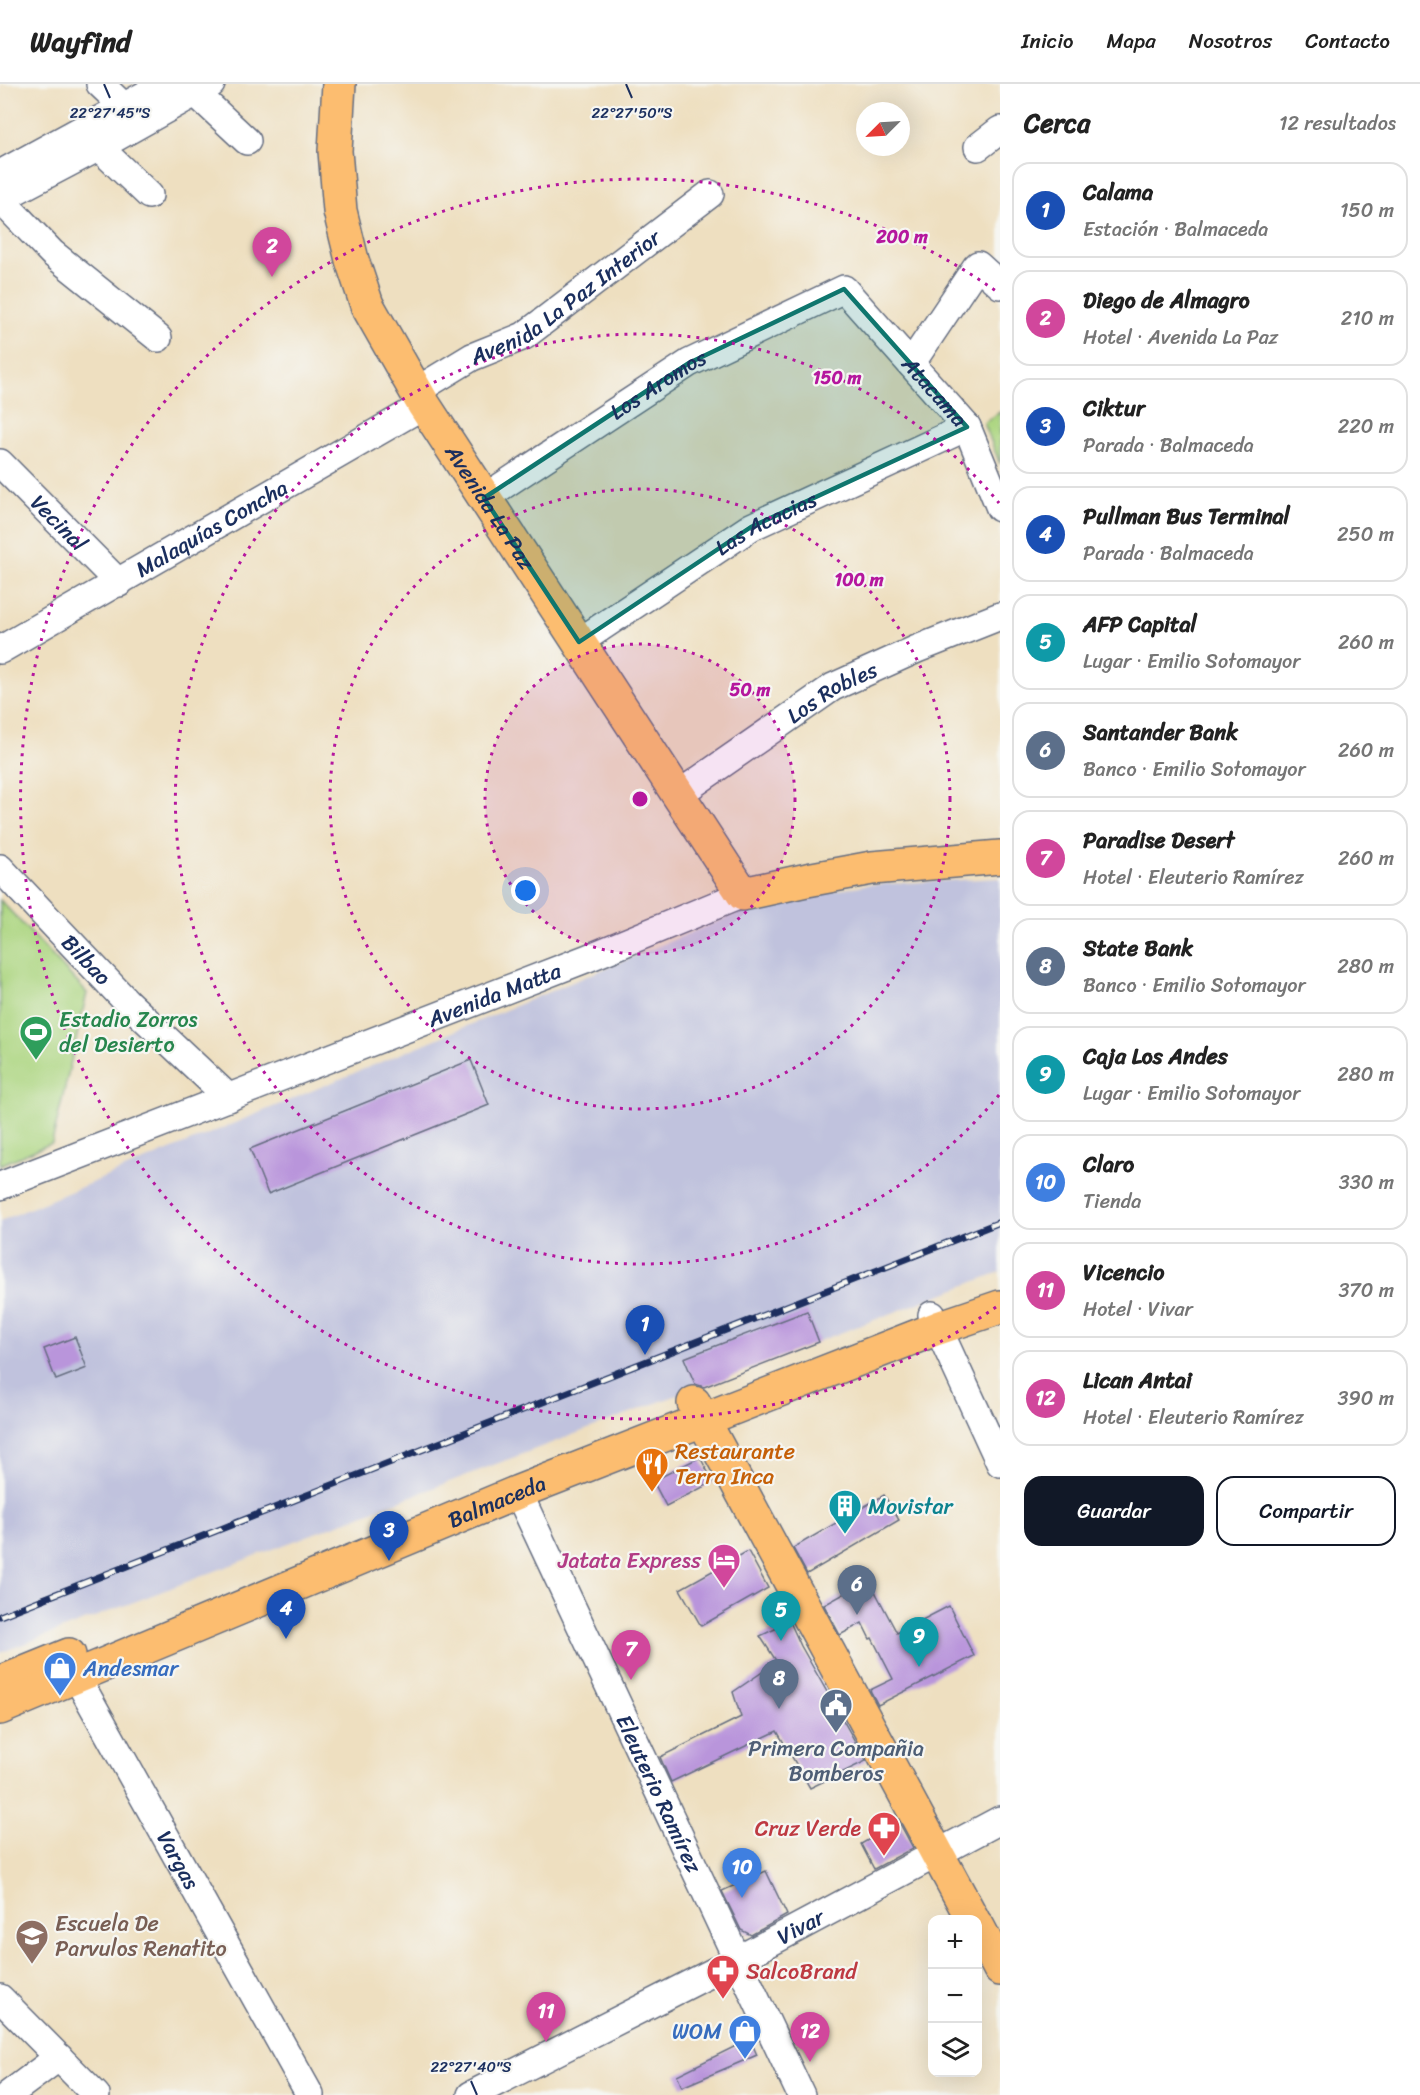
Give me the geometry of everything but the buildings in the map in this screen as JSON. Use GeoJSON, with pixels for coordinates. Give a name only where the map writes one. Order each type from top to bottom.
{"type":"FeatureCollection","features":[{"type":"Feature","properties":{"kind":"main road","name":"Avenida La Paz"},"geometry":{"type":"LineString","coordinates":[[339,84],[335,151],[340,211],[352,260],[367,305],[420,398],[743,894]]}},
{"type":"Feature","properties":{"kind":"main road","name":"Avenida Matta"},"geometry":{"type":"LineString","coordinates":[[743,894],[807,879],[872,868],[1000,857]]}},
{"type":"Feature","properties":{"kind":"main road","name":"Balmaceda"},"geometry":{"type":"LineString","coordinates":[[0,1708],[71,1667],[698,1411],[935,1322],[1000,1289]]}},
{"type":"Feature","properties":{"kind":"main road","name":"Balmaceda"},"geometry":{"type":"LineString","coordinates":[[935,1322],[1000,1307]]}},
{"type":"Feature","properties":{"kind":"main road","name":"Balmaceda"},"geometry":{"type":"LineString","coordinates":[[0,1683],[71,1667],[518,1492],[698,1411]]}},
{"type":"Feature","properties":{"kind":"main road"},"geometry":{"type":"LineString","coordinates":[[698,1411],[970,1915]]}},
{"type":"Feature","properties":{"kind":"main road"},"geometry":{"type":"LineString","coordinates":[[982,1935],[1000,1969]]}},
{"type":"Feature","properties":{"kind":"street"},"geometry":{"type":"LineString","coordinates":[[100,84],[133,115]]}},
{"type":"Feature","properties":{"kind":"street"},"geometry":{"type":"LineString","coordinates":[[133,115],[165,84]]}},
{"type":"Feature","properties":{"kind":"street"},"geometry":{"type":"LineString","coordinates":[[158,338],[52,254],[0,199],[8,173],[90,139],[133,115],[197,87],[247,141]]}},
{"type":"Feature","properties":{"kind":"street"},"geometry":{"type":"LineString","coordinates":[[978,147],[1000,130]]}},
{"type":"Feature","properties":{"kind":"street"},"geometry":{"type":"LineString","coordinates":[[90,139],[149,195]]}},
{"type":"Feature","properties":{"kind":"street","name":"Avenida La Paz Interior"},"geometry":{"type":"LineString","coordinates":[[420,398],[472,357],[524,336],[710,194]]}},
{"type":"Feature","properties":{"kind":"street"},"geometry":{"type":"LineString","coordinates":[[911,364],[978,265],[1000,285]]}},
{"type":"Feature","properties":{"kind":"street","name":"Atacama"},"geometry":{"type":"LineString","coordinates":[[844,289],[967,427],[1000,508]]}},
{"type":"Feature","properties":{"kind":"street","name":"Los Aromos"},"geometry":{"type":"LineString","coordinates":[[484,498],[689,363],[844,289]]}},
{"type":"Feature","properties":{"kind":"street","name":"Malaquías Concha"},"geometry":{"type":"LineString","coordinates":[[4,643],[119,583],[420,398]]}},
{"type":"Feature","properties":{"kind":"street","name":"Las Acacias"},"geometry":{"type":"LineString","coordinates":[[579,642],[751,527],[967,427]]}},
{"type":"Feature","properties":{"kind":"street","name":"Vecinal"},"geometry":{"type":"LineString","coordinates":[[0,463],[119,583]]}},
{"type":"Feature","properties":{"kind":"street","name":"Los Robles"},"geometry":{"type":"LineString","coordinates":[[679,794],[834,687],[917,649],[1000,616]]}},
{"type":"Feature","properties":{"kind":"street","name":"Bilbao"},"geometry":{"type":"LineString","coordinates":[[0,868],[128,1003],[229,1098]]}},
{"type":"Feature","properties":{"kind":"street","name":"Avenida Matta"},"geometry":{"type":"LineString","coordinates":[[0,1186],[588,958],[743,894]]}},
{"type":"Feature","properties":{"kind":"street"},"geometry":{"type":"LineString","coordinates":[[935,1322],[1000,1463]]}},
{"type":"Feature","properties":{"kind":"street","name":"Eleuterio Ramírez"},"geometry":{"type":"LineString","coordinates":[[518,1492],[801,2095]]}},
{"type":"Feature","properties":{"kind":"street","name":"Vargas"},"geometry":{"type":"LineString","coordinates":[[71,1667],[310,2095]]}},
{"type":"Feature","properties":{"kind":"street","name":"Vivar"},"geometry":{"type":"LineString","coordinates":[[471,2095],[737,1960],[1000,1820]]}},
{"type":"Feature","properties":{"kind":"street"},"geometry":{"type":"LineString","coordinates":[[0,1998],[96,2095]]}},
{"type":"Feature","properties":{"kind":"street"},"geometry":{"type":"LineString","coordinates":[[8,2095],[59,2057]]}},
{"type":"Feature","properties":{"kind":"highlighted area"},"geometry":{"type":"Polygon","coordinates":[[[844,289],[967,427],[751,527],[579,642],[484,498],[689,363],[844,289]]]}},
{"type":"Feature","properties":{"kind":"shaded area"},"geometry":{"type":"Polygon","coordinates":[[[1000,878],[1000,1272],[0,1653],[0,1221],[750,908],[864,885],[1000,878]]]}},
{"type":"Feature","properties":{"kind":"green space"},"geometry":{"type":"Polygon","coordinates":[[[1000,412],[1000,464],[984,423],[1000,412]]]}},
{"type":"Feature","properties":{"kind":"green space","name":"Estadio Zorros del Desierto"},"geometry":{"type":"Polygon","coordinates":[[[0,900],[87,993],[52,1143],[0,1165],[0,900]]]}},
{"type":"Feature","properties":{"kind":"railway"},"geometry":{"type":"LineString","coordinates":[[0,1616],[1000,1222]]}},
{"type":"Feature","properties":{"kind":"place","name":"Diego de Almagro"},"geometry":{"type":"Point","coordinates":[272,277]}},
{"type":"Feature","properties":{"kind":"place","name":"Estadio Zorros del Desierto"},"geometry":{"type":"Point","coordinates":[36,1061]}},
{"type":"Feature","properties":{"kind":"place","name":"Calama"},"geometry":{"type":"Point","coordinates":[645,1355]}},
{"type":"Feature","properties":{"kind":"place","name":"Restaurante Terra Inca"},"geometry":{"type":"Point","coordinates":[652,1493]}},
{"type":"Feature","properties":{"kind":"place","name":"Movistar"},"geometry":{"type":"Point","coordinates":[845,1535]}},
{"type":"Feature","properties":{"kind":"place","name":"Ciktur"},"geometry":{"type":"Point","coordinates":[389,1561]}},
{"type":"Feature","properties":{"kind":"place","name":"Jatata Express"},"geometry":{"type":"Point","coordinates":[724,1589]}},
{"type":"Feature","properties":{"kind":"place","name":"Santander Bank"},"geometry":{"type":"Point","coordinates":[857,1615]}},
{"type":"Feature","properties":{"kind":"place","name":"Pullman Bus Terminal"},"geometry":{"type":"Point","coordinates":[286,1639]}},
{"type":"Feature","properties":{"kind":"place","name":"AFP Capital"},"geometry":{"type":"Point","coordinates":[781,1641]}},
{"type":"Feature","properties":{"kind":"place","name":"Caja Los Andes"},"geometry":{"type":"Point","coordinates":[919,1667]}},
{"type":"Feature","properties":{"kind":"place","name":"Paradise Desert"},"geometry":{"type":"Point","coordinates":[631,1680]}},
{"type":"Feature","properties":{"kind":"place","name":"Andesmar"},"geometry":{"type":"Point","coordinates":[60,1697]}},
{"type":"Feature","properties":{"kind":"place","name":"State Bank"},"geometry":{"type":"Point","coordinates":[779,1709]}},
{"type":"Feature","properties":{"kind":"place","name":"Primera Compañia Bomberos"},"geometry":{"type":"Point","coordinates":[836,1734]}},
{"type":"Feature","properties":{"kind":"place","name":"Cruz Verde"},"geometry":{"type":"Point","coordinates":[884,1857]}},
{"type":"Feature","properties":{"kind":"place","name":"Claro"},"geometry":{"type":"Point","coordinates":[742,1898]}},
{"type":"Feature","properties":{"kind":"place","name":"Escuela De Parvulos Renatito"},"geometry":{"type":"Point","coordinates":[32,1965]}},
{"type":"Feature","properties":{"kind":"place","name":"SalcoBrand"},"geometry":{"type":"Point","coordinates":[723,2000]}},
{"type":"Feature","properties":{"kind":"place","name":"Vicencio"},"geometry":{"type":"Point","coordinates":[546,2042]}},
{"type":"Feature","properties":{"kind":"place","name":"WOM"},"geometry":{"type":"Point","coordinates":[745,2060]}},
{"type":"Feature","properties":{"kind":"place","name":"Lican Antai"},"geometry":{"type":"Point","coordinates":[810,2062]}}]}
